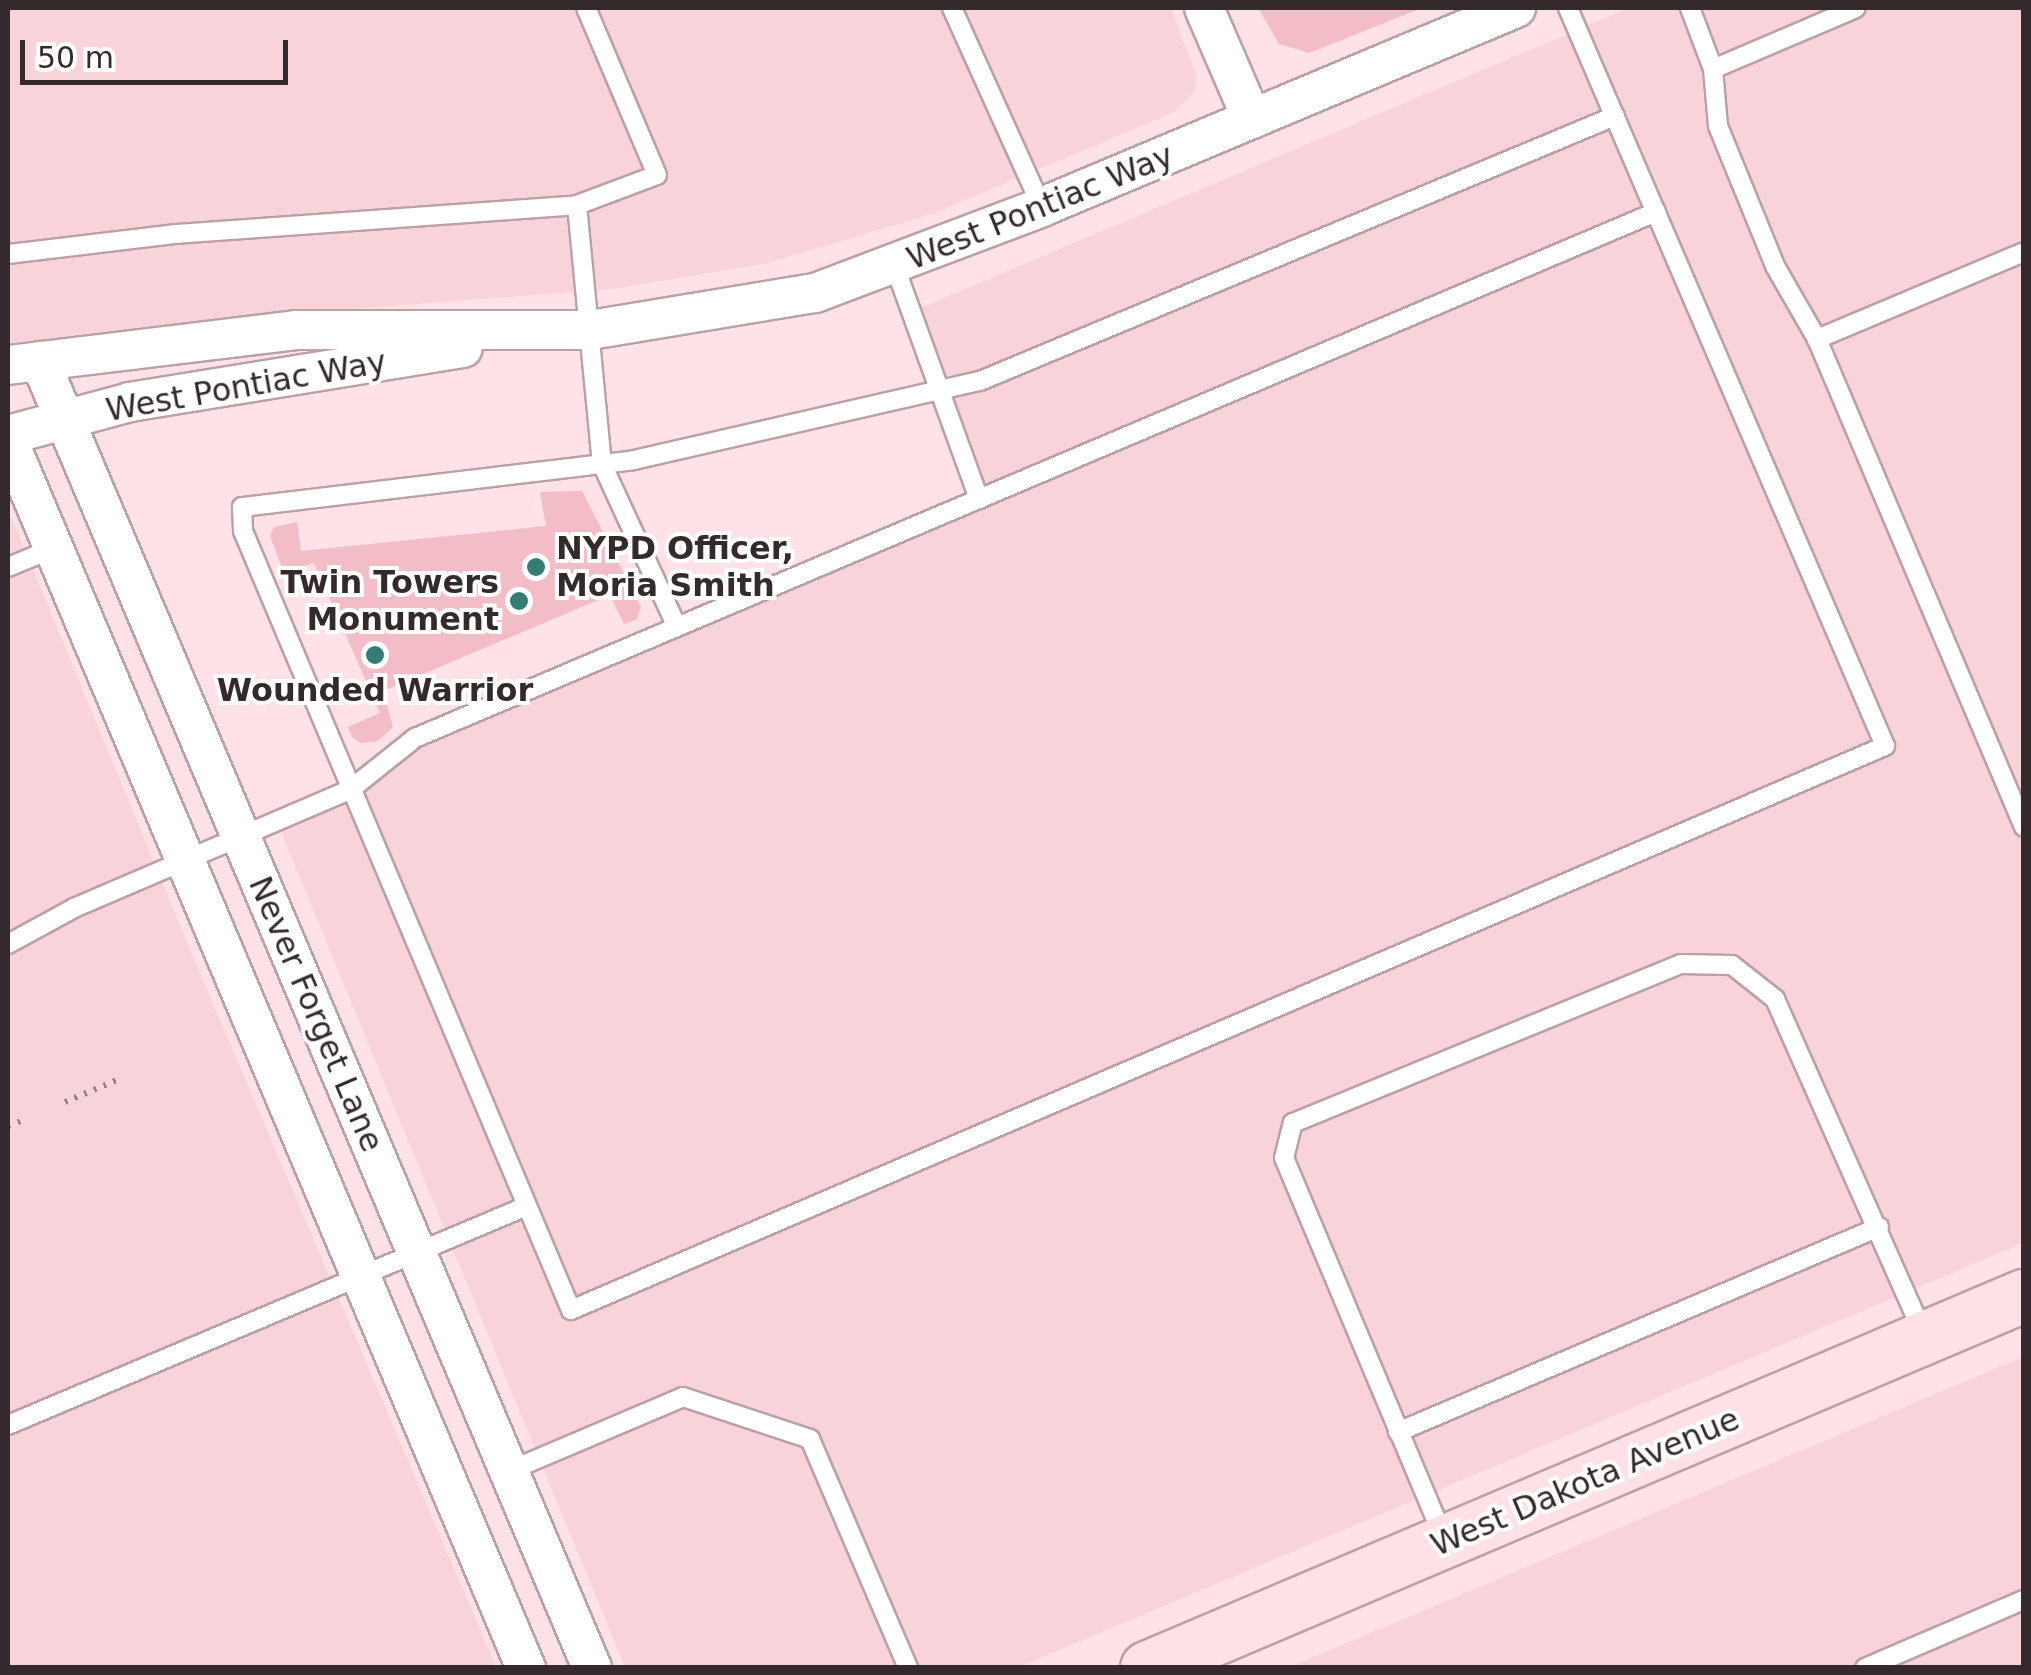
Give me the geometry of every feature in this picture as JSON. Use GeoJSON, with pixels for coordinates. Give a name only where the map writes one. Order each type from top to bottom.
{"type":"FeatureCollection","features":[{"type":"Feature","properties":{"kind":"street"},"geometry":{"type":"LineString","coordinates":[[1204,8],[1252,119]]}},
{"type":"Feature","properties":{"kind":"street","name":"West Pontiac Way"},"geometry":{"type":"LineString","coordinates":[[24,363],[296,330],[590,330],[746,309],[895,267],[1516,8]]}},
{"type":"Feature","properties":{"kind":"street","name":"West Pontiac Way"},"geometry":{"type":"LineString","coordinates":[[8,438],[66,419],[544,332]]}},
{"type":"Feature","properties":{"kind":"street","name":"Never Forget Lane"},"geometry":{"type":"LineString","coordinates":[[24,363],[66,419],[592,1668]]}},
{"type":"Feature","properties":{"kind":"street","name":"Never Forget Lane"},"geometry":{"type":"LineString","coordinates":[[8,438],[526,1668]]}},
{"type":"Feature","properties":{"kind":"street","name":"West Dakota Avenue"},"geometry":{"type":"LineString","coordinates":[[1147,1668],[2024,1296]]}},
{"type":"Feature","properties":{"kind":"lane"},"geometry":{"type":"LineString","coordinates":[[8,254],[176,234],[577,205],[656,175],[586,8]]}},
{"type":"Feature","properties":{"kind":"lane"},"geometry":{"type":"LineString","coordinates":[[952,8],[1042,207]]}},
{"type":"Feature","properties":{"kind":"lane"},"geometry":{"type":"LineString","coordinates":[[1568,8],[1615,116],[1886,746],[570,1310],[243,531],[242,506],[602,464],[940,392],[1615,116]]}},
{"type":"Feature","properties":{"kind":"lane"},"geometry":{"type":"LineString","coordinates":[[1690,8],[1713,69],[1718,126],[1775,266],[1817,340],[2024,827]]}},
{"type":"Feature","properties":{"kind":"lane"},"geometry":{"type":"LineString","coordinates":[[1713,69],[1856,8]]}},
{"type":"Feature","properties":{"kind":"lane"},"geometry":{"type":"LineString","coordinates":[[577,205],[602,464],[677,627]]}},
{"type":"Feature","properties":{"kind":"lane"},"geometry":{"type":"LineString","coordinates":[[8,944],[187,858],[351,789],[415,738],[1656,212]]}},
{"type":"Feature","properties":{"kind":"lane"},"geometry":{"type":"LineString","coordinates":[[1817,340],[2024,252]]}},
{"type":"Feature","properties":{"kind":"lane"},"geometry":{"type":"LineString","coordinates":[[895,267],[979,499]]}},
{"type":"Feature","properties":{"kind":"lane"},"geometry":{"type":"LineString","coordinates":[[8,567],[54,548]]}},
{"type":"Feature","properties":{"kind":"lane"},"geometry":{"type":"LineString","coordinates":[[1445,1542],[1284,1158],[1293,1123],[1681,964],[1732,965],[1775,999],[1926,1338]]}},
{"type":"Feature","properties":{"kind":"lane"},"geometry":{"type":"LineString","coordinates":[[8,1425],[527,1206]]}},
{"type":"Feature","properties":{"kind":"lane"},"geometry":{"type":"LineString","coordinates":[[1398,1432],[1879,1227]]}},
{"type":"Feature","properties":{"kind":"lane"},"geometry":{"type":"LineString","coordinates":[[508,1471],[683,1397],[810,1440],[908,1668]]}},
{"type":"Feature","properties":{"kind":"lane"},"geometry":{"type":"LineString","coordinates":[[1865,1668],[2024,1600]]}},
{"type":"Feature","properties":{"kind":"path"},"geometry":{"type":"LineString","coordinates":[[66,1102],[117,1080]]}},
{"type":"Feature","properties":{"kind":"path"},"geometry":{"type":"LineString","coordinates":[[8,1126],[21,1120]]}},
{"type":"Feature","properties":{"kind":"shaded area"},"geometry":{"type":"Polygon","coordinates":[[[8,8],[1171,8],[1197,77],[1194,92],[1172,113],[932,214],[764,264],[611,289],[195,321],[8,343],[8,8]]]}},
{"type":"Feature","properties":{"kind":"shaded area"},"geometry":{"type":"Polygon","coordinates":[[[1258,8],[1422,8],[1309,53],[1279,44],[1258,8]]]}},
{"type":"Feature","properties":{"kind":"shaded area"},"geometry":{"type":"Polygon","coordinates":[[[1629,8],[2023,8],[2023,1243],[1019,1667],[625,1667],[277,822],[351,789],[415,738],[978,499],[911,312],[1629,8]]]}},
{"type":"Feature","properties":{"kind":"shaded area"},"geometry":{"type":"Polygon","coordinates":[[[582,491],[641,607],[637,619],[624,624],[610,595],[383,691],[393,727],[378,741],[361,743],[352,737],[348,727],[380,713],[314,563],[284,573],[270,536],[274,527],[297,522],[301,551],[546,526],[540,492],[582,491]]]}},
{"type":"Feature","properties":{"kind":"shaded area"},"geometry":{"type":"Polygon","coordinates":[[[8,509],[189,947],[496,1667],[8,1667],[8,509]]]}},
{"type":"Feature","properties":{"kind":"shaded area"},"geometry":{"type":"Polygon","coordinates":[[[2023,1357],[2023,1667],[1290,1667],[2023,1357]]]}},
{"type":"Feature","properties":{"kind":"place","name":"NYPD Officer, Moria Smith"},"geometry":{"type":"Point","coordinates":[536,567]}},
{"type":"Feature","properties":{"kind":"place","name":"Twin Towers Monument"},"geometry":{"type":"Point","coordinates":[519,601]}},
{"type":"Feature","properties":{"kind":"place","name":"Wounded Warrior"},"geometry":{"type":"Point","coordinates":[375,655]}}]}
